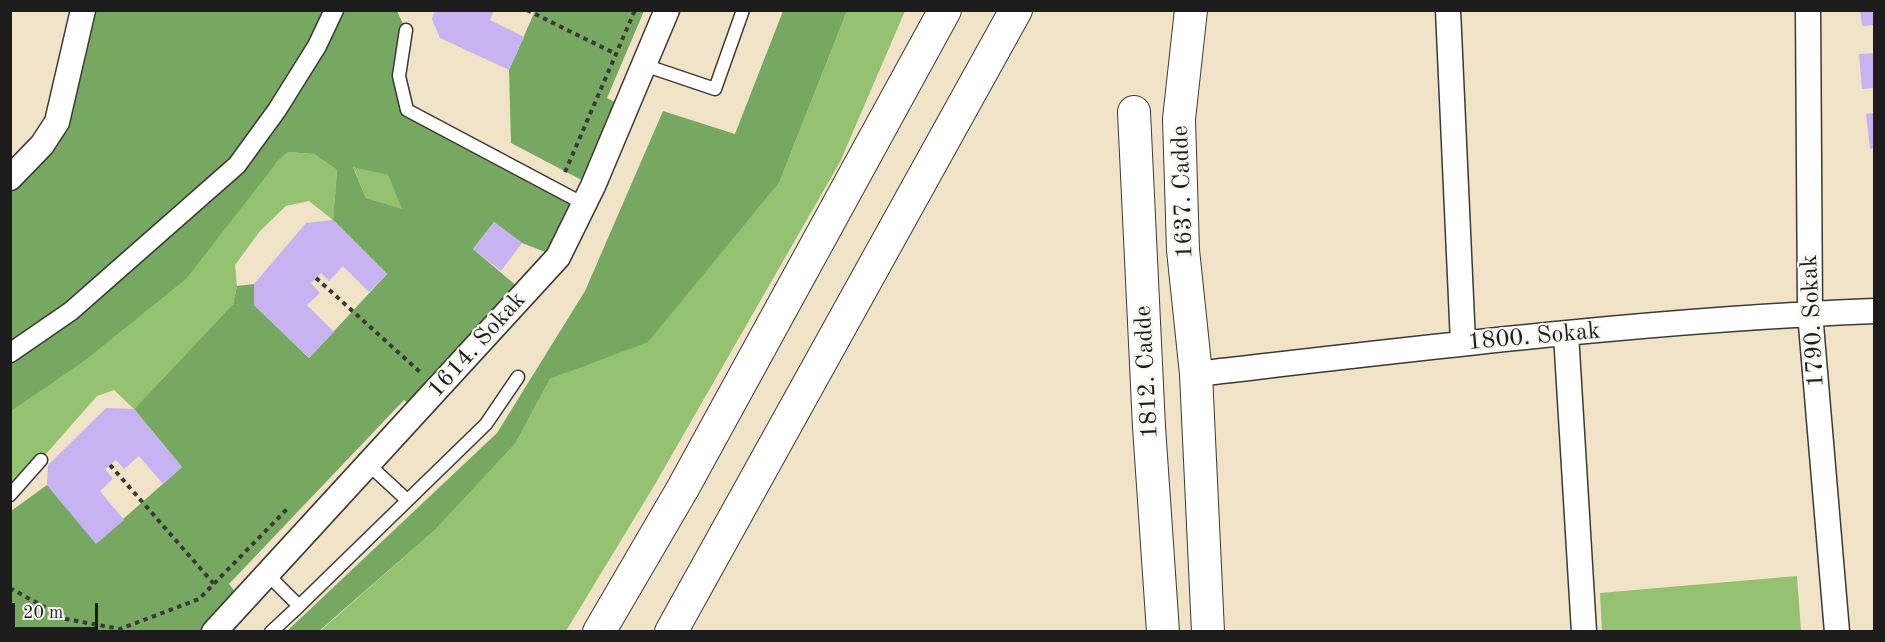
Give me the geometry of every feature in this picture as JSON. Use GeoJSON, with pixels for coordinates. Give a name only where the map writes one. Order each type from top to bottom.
{"type":"FeatureCollection","features":[{"type":"Feature","properties":{"kind":"street"},"geometry":{"type":"LineString","coordinates":[[10,178],[42,145],[57,122],[83,10]]}},
{"type":"Feature","properties":{"kind":"street"},"geometry":{"type":"LineString","coordinates":[[10,354],[71,311],[237,165],[277,110],[317,46],[334,10]]}},
{"type":"Feature","properties":{"kind":"street","name":"1614. Sokak"},"geometry":{"type":"LineString","coordinates":[[214,632],[558,257],[584,204],[667,10]]}},
{"type":"Feature","properties":{"kind":"street"},"geometry":{"type":"LineString","coordinates":[[599,632],[683,488],[945,10]]}},
{"type":"Feature","properties":{"kind":"street"},"geometry":{"type":"LineString","coordinates":[[671,632],[1016,10]]}},
{"type":"Feature","properties":{"kind":"street","name":"1637. Cadde"},"geometry":{"type":"LineString","coordinates":[[1191,10],[1179,119],[1183,250],[1196,374]]}},
{"type":"Feature","properties":{"kind":"street"},"geometry":{"type":"LineString","coordinates":[[1449,10],[1463,343]]}},
{"type":"Feature","properties":{"kind":"street","name":"1790. Sokak"},"geometry":{"type":"LineString","coordinates":[[1808,10],[1810,313],[1838,632]]}},
{"type":"Feature","properties":{"kind":"street","name":"1812. Cadde"},"geometry":{"type":"LineString","coordinates":[[1134,112],[1147,378],[1163,632]]}},
{"type":"Feature","properties":{"kind":"street","name":"1800. Sokak"},"geometry":{"type":"LineString","coordinates":[[1196,374],[1463,343],[1810,313],[1875,310]]}},
{"type":"Feature","properties":{"kind":"street"},"geometry":{"type":"LineString","coordinates":[[1566,334],[1584,632]]}},
{"type":"Feature","properties":{"kind":"street"},"geometry":{"type":"LineString","coordinates":[[1147,378],[1196,374]]}},
{"type":"Feature","properties":{"kind":"street","name":"1812. Cadde"},"geometry":{"type":"LineString","coordinates":[[1196,374],[1208,632]]}},
{"type":"Feature","properties":{"kind":"lane"},"geometry":{"type":"LineString","coordinates":[[644,65],[715,89],[744,10]]}},
{"type":"Feature","properties":{"kind":"lane"},"geometry":{"type":"LineString","coordinates":[[405,30],[399,76],[407,110],[584,204]]}},
{"type":"Feature","properties":{"kind":"lane"},"geometry":{"type":"LineString","coordinates":[[271,632],[486,424],[518,377]]}},
{"type":"Feature","properties":{"kind":"lane"},"geometry":{"type":"LineString","coordinates":[[10,495],[41,460]]}},
{"type":"Feature","properties":{"kind":"lane"},"geometry":{"type":"LineString","coordinates":[[369,465],[407,500]]}},
{"type":"Feature","properties":{"kind":"lane"},"geometry":{"type":"LineString","coordinates":[[268,574],[299,606]]}},
{"type":"Feature","properties":{"kind":"path"},"geometry":{"type":"LineString","coordinates":[[526,10],[616,54]]}},
{"type":"Feature","properties":{"kind":"path"},"geometry":{"type":"LineString","coordinates":[[561,183],[635,10]]}},
{"type":"Feature","properties":{"kind":"path"},"geometry":{"type":"LineString","coordinates":[[316,278],[420,373]]}},
{"type":"Feature","properties":{"kind":"path"},"geometry":{"type":"LineString","coordinates":[[413,380],[428,364]]}},
{"type":"Feature","properties":{"kind":"path"},"geometry":{"type":"LineString","coordinates":[[110,465],[214,584]]}},
{"type":"Feature","properties":{"kind":"path"},"geometry":{"type":"LineString","coordinates":[[10,588],[66,619],[120,629],[199,599],[295,502]]}},
{"type":"Feature","properties":{"kind":"green space"},"geometry":{"type":"Polygon","coordinates":[[[88,11],[397,11],[406,30],[399,76],[407,110],[584,204],[558,257],[522,243],[494,222],[473,249],[525,293],[418,411],[404,400],[229,584],[243,601],[214,631],[11,631],[11,511],[47,485],[96,543],[182,467],[134,409],[233,304],[237,286],[254,284],[254,305],[309,358],[387,274],[333,220],[337,170],[314,154],[288,152],[277,162],[186,279],[84,361],[11,411],[11,177],[58,120],[88,11]],[[353,167],[366,198],[402,209],[388,175],[353,167]]]}},
{"type":"Feature","properties":{"kind":"green space"},"geometry":{"type":"Polygon","coordinates":[[[535,11],[644,11],[607,98],[626,108],[593,186],[511,143],[509,70],[535,11]]]}},
{"type":"Feature","properties":{"kind":"green space"},"geometry":{"type":"Polygon","coordinates":[[[783,11],[847,11],[779,183],[648,342],[550,379],[515,444],[435,530],[319,631],[287,631],[497,433],[585,291],[663,111],[735,134],[783,11]]]}},
{"type":"Feature","properties":{"kind":"green space"},"geometry":{"type":"Polygon","coordinates":[[[847,11],[905,11],[840,162],[654,486],[566,631],[319,632],[435,530],[515,444],[550,379],[648,341],[779,183],[847,11]]]}},
{"type":"Feature","properties":{"kind":"green space"},"geometry":{"type":"Polygon","coordinates":[[[288,152],[314,154],[337,170],[333,220],[309,201],[286,206],[260,231],[235,265],[237,286],[233,304],[134,409],[114,390],[97,396],[16,488],[11,483],[10,410],[288,152]]]}},
{"type":"Feature","properties":{"kind":"green space"},"geometry":{"type":"Polygon","coordinates":[[[353,166],[388,175],[403,210],[366,198],[353,166]]]}},
{"type":"Feature","properties":{"kind":"green space"},"geometry":{"type":"Polygon","coordinates":[[[1797,576],[1801,631],[1602,631],[1600,593],[1797,576]]]}},
{"type":"Feature","properties":{"kind":"building"},"geometry":{"type":"Polygon","coordinates":[[[435,10],[494,10],[490,20],[524,37],[509,70],[440,38],[432,19],[435,10]]]}},
{"type":"Feature","properties":{"kind":"building"},"geometry":{"type":"Polygon","coordinates":[[[1860,10],[1874,10],[1874,25],[1862,26],[1860,10]]]}},
{"type":"Feature","properties":{"kind":"building"},"geometry":{"type":"Polygon","coordinates":[[[1874,53],[1874,88],[1862,89],[1859,54],[1874,53]]]}},
{"type":"Feature","properties":{"kind":"building"},"geometry":{"type":"Polygon","coordinates":[[[1874,113],[1874,148],[1870,149],[1866,114],[1874,113]]]}},
{"type":"Feature","properties":{"kind":"building"},"geometry":{"type":"Polygon","coordinates":[[[333,220],[387,274],[369,292],[343,266],[329,281],[321,273],[311,283],[320,293],[307,305],[334,332],[309,358],[254,305],[254,284],[306,223],[333,220]]]}},
{"type":"Feature","properties":{"kind":"building"},"geometry":{"type":"Polygon","coordinates":[[[494,222],[522,243],[501,271],[473,249],[494,222]]]}},
{"type":"Feature","properties":{"kind":"building"},"geometry":{"type":"Polygon","coordinates":[[[106,408],[134,409],[182,467],[163,484],[139,456],[124,469],[116,460],[105,469],[113,479],[100,491],[124,520],[96,544],[47,485],[48,465],[106,408]]]}}]}
